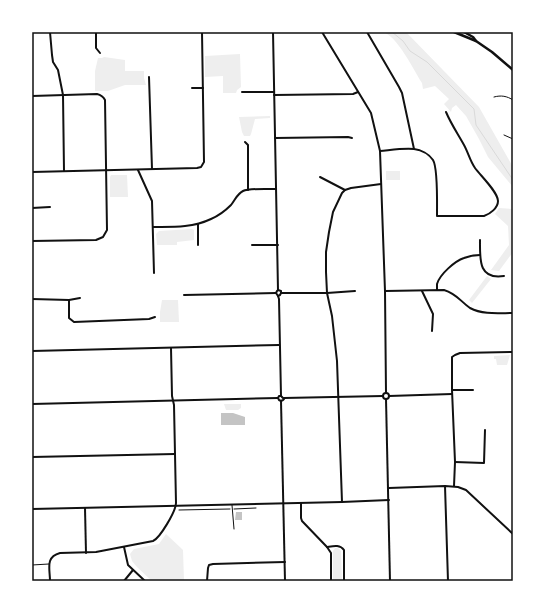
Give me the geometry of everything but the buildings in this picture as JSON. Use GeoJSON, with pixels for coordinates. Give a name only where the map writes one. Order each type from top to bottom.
{"type":"FeatureCollection","features":[{"type":"Feature","properties":{"kind":"main road"},"geometry":{"type":"LineString","coordinates":[[454,32],[476,41],[513,70]]}},
{"type":"Feature","properties":{"kind":"main road"},"geometry":{"type":"LineString","coordinates":[[464,32],[473,37],[476,41]]}},
{"type":"Feature","properties":{"kind":"street"},"geometry":{"type":"LineString","coordinates":[[50,32],[53,62],[58,70],[62,96],[64,171]]}},
{"type":"Feature","properties":{"kind":"street"},"geometry":{"type":"LineString","coordinates":[[96,32],[96,48],[100,53]]}},
{"type":"Feature","properties":{"kind":"street"},"geometry":{"type":"LineString","coordinates":[[32,172],[201,167],[204,162],[202,32]]}},
{"type":"Feature","properties":{"kind":"street"},"geometry":{"type":"LineString","coordinates":[[273,32],[278,245],[278,290],[276,293]]}},
{"type":"Feature","properties":{"kind":"street"},"geometry":{"type":"LineString","coordinates":[[322,32],[371,113],[380,151],[385,291],[386,393],[388,393],[389,396]]}},
{"type":"Feature","properties":{"kind":"street"},"geometry":{"type":"LineString","coordinates":[[367,32],[402,93],[414,149]]}},
{"type":"Feature","properties":{"kind":"street"},"geometry":{"type":"LineString","coordinates":[[149,77],[152,169]]}},
{"type":"Feature","properties":{"kind":"street"},"geometry":{"type":"LineString","coordinates":[[192,88],[203,88]]}},
{"type":"Feature","properties":{"kind":"street"},"geometry":{"type":"LineString","coordinates":[[242,92],[274,94],[352,94],[358,92]]}},
{"type":"Feature","properties":{"kind":"street"},"geometry":{"type":"LineString","coordinates":[[32,96],[97,94],[104,97],[107,230],[101,239],[96,240],[32,241]]}},
{"type":"Feature","properties":{"kind":"street"},"geometry":{"type":"LineString","coordinates":[[380,151],[414,149],[427,154],[432,159],[435,166],[437,216],[484,216],[489,214],[496,206],[498,200],[474,167],[446,112]]}},
{"type":"Feature","properties":{"kind":"street"},"geometry":{"type":"LineString","coordinates":[[275,138],[352,138]]}},
{"type":"Feature","properties":{"kind":"street"},"geometry":{"type":"LineString","coordinates":[[245,142],[248,145],[248,190]]}},
{"type":"Feature","properties":{"kind":"street"},"geometry":{"type":"LineString","coordinates":[[138,170],[152,200],[154,273]]}},
{"type":"Feature","properties":{"kind":"street"},"geometry":{"type":"LineString","coordinates":[[320,177],[345,190]]}},
{"type":"Feature","properties":{"kind":"street"},"geometry":{"type":"LineString","coordinates":[[342,502],[337,361],[335,336],[327,293],[326,259],[329,232],[333,212],[345,190],[381,184]]}},
{"type":"Feature","properties":{"kind":"street"},"geometry":{"type":"LineString","coordinates":[[153,227],[198,224],[211,219],[229,207],[241,192],[248,190],[276,189]]}},
{"type":"Feature","properties":{"kind":"street"},"geometry":{"type":"LineString","coordinates":[[32,208],[50,208]]}},
{"type":"Feature","properties":{"kind":"street"},"geometry":{"type":"LineString","coordinates":[[198,224],[198,245]]}},
{"type":"Feature","properties":{"kind":"street"},"geometry":{"type":"LineString","coordinates":[[480,240],[480,260],[482,267],[487,274],[493,277],[504,276]]}},
{"type":"Feature","properties":{"kind":"street"},"geometry":{"type":"LineString","coordinates":[[252,245],[278,245]]}},
{"type":"Feature","properties":{"kind":"street"},"geometry":{"type":"LineString","coordinates":[[437,290],[437,284],[441,277],[454,263],[463,258],[473,255],[480,255]]}},
{"type":"Feature","properties":{"kind":"street"},"geometry":{"type":"LineString","coordinates":[[278,290],[281,291],[281,293],[327,293],[355,291]]}},
{"type":"Feature","properties":{"kind":"street"},"geometry":{"type":"LineString","coordinates":[[385,291],[444,290],[452,292],[468,307],[476,311],[485,313],[513,313]]}},
{"type":"Feature","properties":{"kind":"street"},"geometry":{"type":"LineString","coordinates":[[422,291],[433,314],[432,330]]}},
{"type":"Feature","properties":{"kind":"street"},"geometry":{"type":"LineString","coordinates":[[184,295],[276,293]]}},
{"type":"Feature","properties":{"kind":"street"},"geometry":{"type":"LineString","coordinates":[[276,293],[278,296],[283,397],[283,400],[281,401],[285,581]]}},
{"type":"Feature","properties":{"kind":"street"},"geometry":{"type":"LineString","coordinates":[[278,296],[281,293]]}},
{"type":"Feature","properties":{"kind":"street"},"geometry":{"type":"LineString","coordinates":[[32,299],[69,300],[80,298]]}},
{"type":"Feature","properties":{"kind":"street"},"geometry":{"type":"LineString","coordinates":[[69,300],[69,318],[74,322],[149,319],[155,317]]}},
{"type":"Feature","properties":{"kind":"street"},"geometry":{"type":"LineString","coordinates":[[32,351],[280,346]]}},
{"type":"Feature","properties":{"kind":"street"},"geometry":{"type":"LineString","coordinates":[[50,581],[49,564],[50,559],[54,555],[60,553],[96,552],[156,540],[174,513],[176,506],[171,348]]}},
{"type":"Feature","properties":{"kind":"street"},"geometry":{"type":"LineString","coordinates":[[454,486],[455,462],[452,357],[460,353],[513,352]]}},
{"type":"Feature","properties":{"kind":"street"},"geometry":{"type":"LineString","coordinates":[[452,390],[473,390]]}},
{"type":"Feature","properties":{"kind":"street"},"geometry":{"type":"LineString","coordinates":[[32,404],[278,398],[279,396],[383,396],[384,393],[386,393]]}},
{"type":"Feature","properties":{"kind":"street"},"geometry":{"type":"LineString","coordinates":[[386,399],[389,398],[389,396],[452,394]]}},
{"type":"Feature","properties":{"kind":"street"},"geometry":{"type":"LineString","coordinates":[[383,396],[386,399],[390,581]]}},
{"type":"Feature","properties":{"kind":"street"},"geometry":{"type":"LineString","coordinates":[[278,398],[281,401]]}},
{"type":"Feature","properties":{"kind":"street"},"geometry":{"type":"LineString","coordinates":[[455,462],[484,463],[485,430]]}},
{"type":"Feature","properties":{"kind":"street"},"geometry":{"type":"LineString","coordinates":[[32,457],[175,454]]}},
{"type":"Feature","properties":{"kind":"street"},"geometry":{"type":"LineString","coordinates":[[388,488],[446,486],[461,488],[468,491],[513,534]]}},
{"type":"Feature","properties":{"kind":"street"},"geometry":{"type":"LineString","coordinates":[[446,486],[448,581]]}},
{"type":"Feature","properties":{"kind":"street"},"geometry":{"type":"LineString","coordinates":[[32,509],[283,504],[388,500]]}},
{"type":"Feature","properties":{"kind":"street"},"geometry":{"type":"LineString","coordinates":[[301,503],[302,521],[328,546],[331,553],[331,581]]}},
{"type":"Feature","properties":{"kind":"street"},"geometry":{"type":"LineString","coordinates":[[85,508],[86,553]]}},
{"type":"Feature","properties":{"kind":"street"},"geometry":{"type":"LineString","coordinates":[[328,546],[340,546],[344,550],[344,581]]}},
{"type":"Feature","properties":{"kind":"street"},"geometry":{"type":"LineString","coordinates":[[124,547],[128,565],[145,581]]}},
{"type":"Feature","properties":{"kind":"street"},"geometry":{"type":"LineString","coordinates":[[207,581],[209,565],[213,564],[285,562]]}},
{"type":"Feature","properties":{"kind":"street"},"geometry":{"type":"LineString","coordinates":[[124,581],[133,570]]}},
{"type":"Feature","properties":{"kind":"lane"},"geometry":{"type":"LineString","coordinates":[[494,97],[505,96],[513,100]]}},
{"type":"Feature","properties":{"kind":"lane"},"geometry":{"type":"LineString","coordinates":[[504,135],[513,139]]}},
{"type":"Feature","properties":{"kind":"lane"},"geometry":{"type":"LineString","coordinates":[[232,505],[234,529]]}},
{"type":"Feature","properties":{"kind":"lane"},"geometry":{"type":"LineString","coordinates":[[32,565],[49,564]]}},
{"type":"Feature","properties":{"kind":"path"},"geometry":{"type":"LineString","coordinates":[[179,510],[256,508]]}},
{"type":"Feature","properties":{"kind":"shaded area"},"geometry":{"type":"Polygon","coordinates":[[[383,32],[406,32],[479,107],[513,167],[513,187],[488,157],[466,116],[456,105],[452,108],[451,112],[444,104],[449,99],[435,86],[423,89],[422,83],[400,47],[389,35],[383,32]]]}},
{"type":"Feature","properties":{"kind":"shaded area"},"geometry":{"type":"Polygon","coordinates":[[[240,54],[241,87],[236,93],[223,93],[223,76],[205,77],[205,56],[240,54]]]}},
{"type":"Feature","properties":{"kind":"shaded area"},"geometry":{"type":"Polygon","coordinates":[[[104,57],[125,60],[125,71],[144,71],[146,85],[125,85],[108,91],[95,91],[95,71],[98,58],[104,57]]]}},
{"type":"Feature","properties":{"kind":"shaded area"},"geometry":{"type":"Polygon","coordinates":[[[270,116],[270,118],[255,119],[250,136],[244,136],[239,117],[270,116]]]}},
{"type":"Feature","properties":{"kind":"shaded area"},"geometry":{"type":"Polygon","coordinates":[[[386,171],[400,171],[400,180],[386,180],[386,171]]]}},
{"type":"Feature","properties":{"kind":"shaded area"},"geometry":{"type":"Polygon","coordinates":[[[111,175],[127,175],[128,197],[110,197],[111,175]]]}},
{"type":"Feature","properties":{"kind":"shaded area"},"geometry":{"type":"Polygon","coordinates":[[[499,208],[513,209],[513,252],[499,271],[491,270],[509,245],[508,226],[495,214],[499,208]]]}},
{"type":"Feature","properties":{"kind":"shaded area"},"geometry":{"type":"Polygon","coordinates":[[[194,230],[194,240],[177,242],[177,245],[157,245],[156,234],[159,231],[194,230]]]}},
{"type":"Feature","properties":{"kind":"shaded area"},"geometry":{"type":"Polygon","coordinates":[[[487,276],[491,279],[472,303],[469,300],[487,276]]]}},
{"type":"Feature","properties":{"kind":"shaded area"},"geometry":{"type":"Polygon","coordinates":[[[162,300],[178,300],[179,322],[160,322],[162,300]]]}},
{"type":"Feature","properties":{"kind":"shaded area"},"geometry":{"type":"Polygon","coordinates":[[[510,355],[507,365],[497,365],[496,359],[494,359],[494,356],[510,355]]]}},
{"type":"Feature","properties":{"kind":"shaded area"},"geometry":{"type":"Polygon","coordinates":[[[224,404],[241,404],[241,408],[238,410],[226,410],[224,404]]]}},
{"type":"Feature","properties":{"kind":"shaded area"},"geometry":{"type":"Polygon","coordinates":[[[166,534],[183,550],[184,581],[152,581],[132,561],[130,554],[134,549],[159,544],[166,534]]]}},
{"type":"Feature","properties":{"kind":"shaded area"},"geometry":{"type":"Polygon","coordinates":[[[335,548],[338,548],[341,551],[342,581],[333,581],[333,551],[335,548]]]}},
{"type":"Feature","properties":{"kind":"waterway"},"geometry":{"type":"LineString","coordinates":[[392,32],[403,41],[410,51],[427,62],[474,109],[476,125],[513,180]]}}]}
